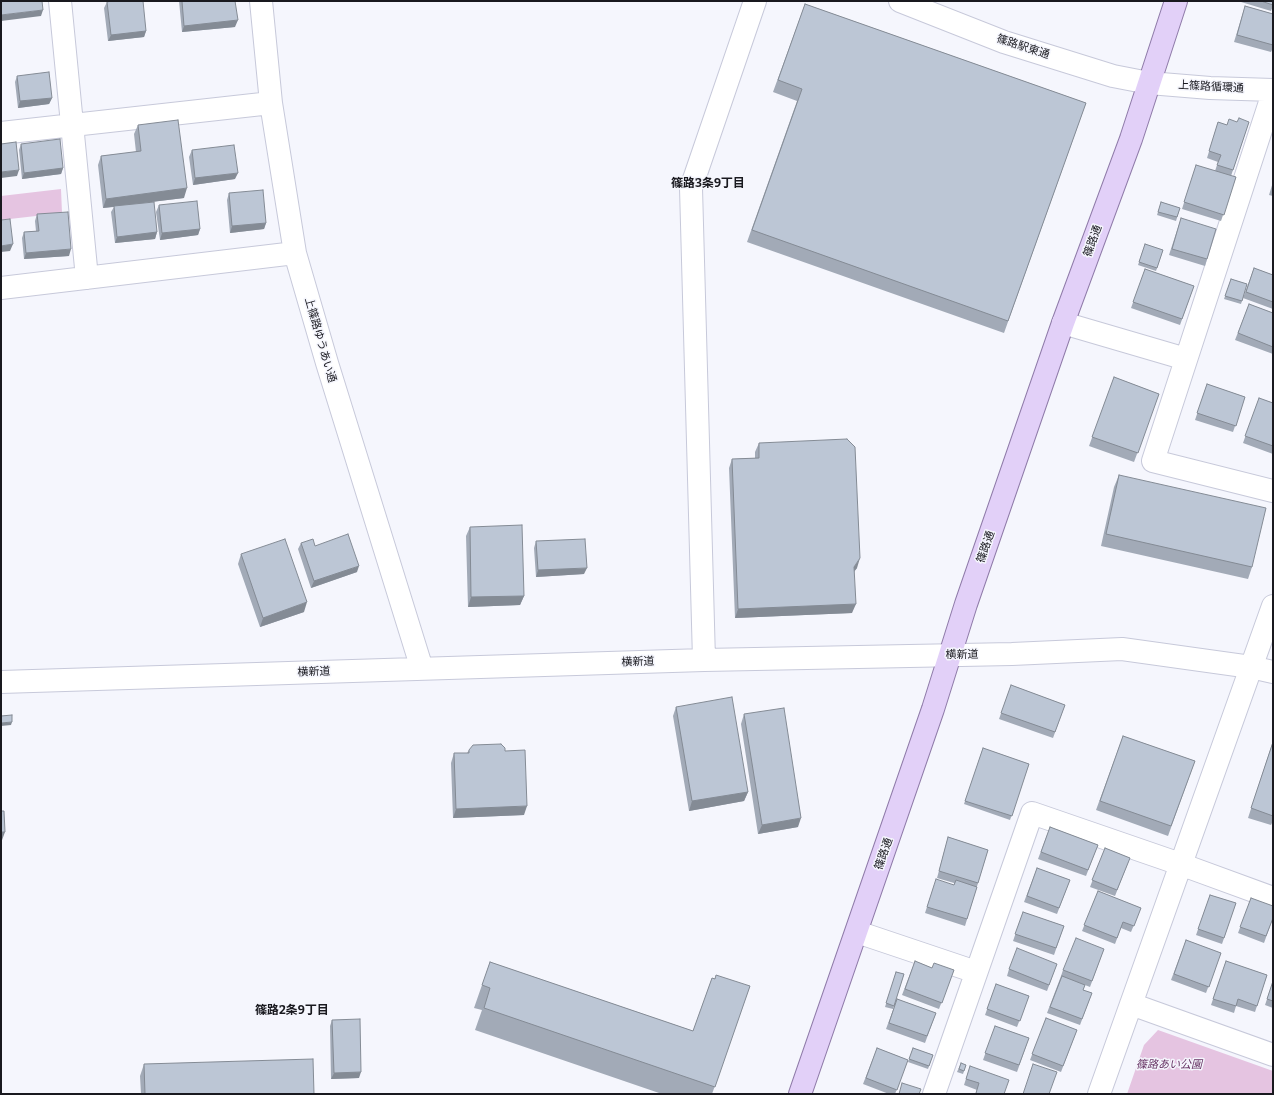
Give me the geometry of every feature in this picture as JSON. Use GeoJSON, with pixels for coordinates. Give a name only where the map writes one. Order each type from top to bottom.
{"type":"FeatureCollection","features":[{"type":"Feature","properties":{"kind":"main road","name":"篠路通"},"geometry":{"type":"LineString","coordinates":[[800,1094],[931,717],[966,604],[1063,322],[1131,139],[1167,33],[1176,1]]}},
{"type":"Feature","properties":{"kind":"street"},"geometry":{"type":"LineString","coordinates":[[60,1],[87,278]]}},
{"type":"Feature","properties":{"kind":"street","name":"上篠路ゆうあい通"},"geometry":{"type":"LineString","coordinates":[[261,1],[271,103],[295,253],[327,363],[422,669]]}},
{"type":"Feature","properties":{"kind":"street"},"geometry":{"type":"LineString","coordinates":[[704,660],[691,188],[755,1]]}},
{"type":"Feature","properties":{"kind":"street","name":"篠路駅東通"},"geometry":{"type":"LineString","coordinates":[[900,1],[1004,42],[1114,76],[1149,83]]}},
{"type":"Feature","properties":{"kind":"street","name":"上篠路循環通"},"geometry":{"type":"LineString","coordinates":[[1149,83],[1210,88],[1273,90]]}},
{"type":"Feature","properties":{"kind":"street"},"geometry":{"type":"LineString","coordinates":[[1273,93],[1153,461],[1273,491]]}},
{"type":"Feature","properties":{"kind":"street"},"geometry":{"type":"LineString","coordinates":[[1,133],[271,103]]}},
{"type":"Feature","properties":{"kind":"street"},"geometry":{"type":"LineString","coordinates":[[1,288],[295,253]]}},
{"type":"Feature","properties":{"kind":"street"},"geometry":{"type":"LineString","coordinates":[[1063,322],[1186,359]]}},
{"type":"Feature","properties":{"kind":"street"},"geometry":{"type":"LineString","coordinates":[[1099,1094],[1273,606]]}},
{"type":"Feature","properties":{"kind":"street","name":"横新道"},"geometry":{"type":"LineString","coordinates":[[1,682],[704,660],[1012,654],[1122,649],[1251,667],[1273,672]]}},
{"type":"Feature","properties":{"kind":"street"},"geometry":{"type":"LineString","coordinates":[[934,1094],[1032,813],[1273,898]]}},
{"type":"Feature","properties":{"kind":"street"},"geometry":{"type":"LineString","coordinates":[[857,932],[976,972]]}},
{"type":"Feature","properties":{"kind":"street"},"geometry":{"type":"LineString","coordinates":[[1131,1004],[1273,1055]]}},
{"type":"Feature","properties":{"kind":"green space"},"geometry":{"type":"Polygon","coordinates":[[[61,189],[62,213],[1,220],[1,196],[61,189]]]}},
{"type":"Feature","properties":{"kind":"green space","name":"篠路あい公園"},"geometry":{"type":"Polygon","coordinates":[[[1158,1030],[1273,1071],[1273,1094],[1127,1094],[1144,1045],[1158,1030]]]}},
{"type":"Feature","properties":{"kind":"building"},"geometry":{"type":"Polygon","coordinates":[[[1,1],[42,1],[43,10],[1,15],[1,1]]]}},
{"type":"Feature","properties":{"kind":"building"},"geometry":{"type":"Polygon","coordinates":[[[143,1],[146,31],[111,35],[107,2],[143,1]]]}},
{"type":"Feature","properties":{"kind":"building"},"geometry":{"type":"Polygon","coordinates":[[[182,1],[235,1],[238,20],[184,26],[182,1]]]}},
{"type":"Feature","properties":{"kind":"building"},"geometry":{"type":"Polygon","coordinates":[[[1261,1],[1273,1],[1273,5],[1261,1]]]}},
{"type":"Feature","properties":{"kind":"building"},"geometry":{"type":"Polygon","coordinates":[[[805,4],[1086,103],[1008,321],[752,230],[802,89],[778,80],[805,4]]]}},
{"type":"Feature","properties":{"kind":"building"},"geometry":{"type":"Polygon","coordinates":[[[1245,6],[1273,14],[1273,45],[1237,35],[1245,6]]]}},
{"type":"Feature","properties":{"kind":"building"},"geometry":{"type":"Polygon","coordinates":[[[49,72],[52,98],[20,101],[17,76],[49,72]]]}},
{"type":"Feature","properties":{"kind":"building"},"geometry":{"type":"Polygon","coordinates":[[[1239,118],[1249,122],[1233,170],[1217,165],[1221,155],[1209,151],[1218,122],[1227,125],[1229,119],[1237,122],[1239,118]]]}},
{"type":"Feature","properties":{"kind":"building"},"geometry":{"type":"Polygon","coordinates":[[[178,120],[187,188],[106,199],[101,156],[141,151],[138,125],[178,120]]]}},
{"type":"Feature","properties":{"kind":"building"},"geometry":{"type":"Polygon","coordinates":[[[60,139],[63,168],[24,173],[21,144],[60,139]]]}},
{"type":"Feature","properties":{"kind":"building"},"geometry":{"type":"Polygon","coordinates":[[[16,142],[19,170],[1,172],[1,144],[16,142]]]}},
{"type":"Feature","properties":{"kind":"building"},"geometry":{"type":"Polygon","coordinates":[[[234,145],[238,173],[195,178],[192,150],[234,145]]]}},
{"type":"Feature","properties":{"kind":"building"},"geometry":{"type":"Polygon","coordinates":[[[1196,165],[1236,177],[1224,215],[1184,202],[1196,165]]]}},
{"type":"Feature","properties":{"kind":"building"},"geometry":{"type":"Polygon","coordinates":[[[263,190],[266,223],[232,226],[229,193],[263,190]]]}},
{"type":"Feature","properties":{"kind":"building"},"geometry":{"type":"Polygon","coordinates":[[[197,201],[200,229],[162,233],[159,205],[197,201]]]}},
{"type":"Feature","properties":{"kind":"building"},"geometry":{"type":"Polygon","coordinates":[[[154,202],[157,232],[117,237],[114,206],[154,202]]]}},
{"type":"Feature","properties":{"kind":"building"},"geometry":{"type":"Polygon","coordinates":[[[1161,202],[1180,208],[1177,217],[1158,212],[1161,202]]]}},
{"type":"Feature","properties":{"kind":"building"},"geometry":{"type":"Polygon","coordinates":[[[68,212],[71,249],[26,253],[24,232],[39,231],[37,214],[68,212]]]}},
{"type":"Feature","properties":{"kind":"building"},"geometry":{"type":"Polygon","coordinates":[[[1181,218],[1216,229],[1207,259],[1172,249],[1181,218]]]}},
{"type":"Feature","properties":{"kind":"building"},"geometry":{"type":"Polygon","coordinates":[[[10,219],[13,244],[1,246],[1,220],[10,219]]]}},
{"type":"Feature","properties":{"kind":"building"},"geometry":{"type":"Polygon","coordinates":[[[1145,244],[1163,250],[1157,268],[1139,262],[1145,244]]]}},
{"type":"Feature","properties":{"kind":"building"},"geometry":{"type":"Polygon","coordinates":[[[1254,268],[1273,275],[1273,302],[1246,292],[1254,268]]]}},
{"type":"Feature","properties":{"kind":"building"},"geometry":{"type":"Polygon","coordinates":[[[1145,269],[1194,286],[1182,319],[1133,302],[1145,269]]]}},
{"type":"Feature","properties":{"kind":"building"},"geometry":{"type":"Polygon","coordinates":[[[1231,279],[1247,284],[1242,301],[1225,296],[1231,279]]]}},
{"type":"Feature","properties":{"kind":"building"},"geometry":{"type":"Polygon","coordinates":[[[1249,304],[1273,313],[1273,347],[1238,333],[1249,304]]]}},
{"type":"Feature","properties":{"kind":"building"},"geometry":{"type":"Polygon","coordinates":[[[1114,377],[1159,394],[1138,453],[1092,437],[1114,377]]]}},
{"type":"Feature","properties":{"kind":"building"},"geometry":{"type":"Polygon","coordinates":[[[1207,384],[1245,397],[1236,426],[1197,413],[1207,384]]]}},
{"type":"Feature","properties":{"kind":"building"},"geometry":{"type":"Polygon","coordinates":[[[1259,398],[1273,403],[1273,446],[1245,436],[1259,398]]]}},
{"type":"Feature","properties":{"kind":"building"},"geometry":{"type":"Polygon","coordinates":[[[847,439],[855,447],[860,558],[854,567],[856,604],[738,609],[732,459],[759,458],[759,443],[847,439]]]}},
{"type":"Feature","properties":{"kind":"building"},"geometry":{"type":"Polygon","coordinates":[[[1119,475],[1266,508],[1252,567],[1106,534],[1119,475]]]}},
{"type":"Feature","properties":{"kind":"building"},"geometry":{"type":"Polygon","coordinates":[[[522,525],[524,596],[471,597],[470,527],[522,525]]]}},
{"type":"Feature","properties":{"kind":"building"},"geometry":{"type":"Polygon","coordinates":[[[348,534],[359,566],[314,581],[301,543],[313,539],[315,546],[348,534]]]}},
{"type":"Feature","properties":{"kind":"building"},"geometry":{"type":"Polygon","coordinates":[[[285,539],[307,602],[263,618],[241,554],[285,539]]]}},
{"type":"Feature","properties":{"kind":"building"},"geometry":{"type":"Polygon","coordinates":[[[585,539],[587,568],[538,570],[536,541],[585,539]]]}},
{"type":"Feature","properties":{"kind":"building"},"geometry":{"type":"Polygon","coordinates":[[[1011,685],[1065,705],[1055,732],[1001,713],[1011,685]]]}},
{"type":"Feature","properties":{"kind":"building"},"geometry":{"type":"Polygon","coordinates":[[[732,697],[748,792],[692,801],[676,707],[732,697]]]}},
{"type":"Feature","properties":{"kind":"building"},"geometry":{"type":"Polygon","coordinates":[[[784,708],[801,818],[762,825],[744,714],[784,708]]]}},
{"type":"Feature","properties":{"kind":"building"},"geometry":{"type":"Polygon","coordinates":[[[12,715],[12,722],[1,723],[1,716],[12,715]]]}},
{"type":"Feature","properties":{"kind":"building"},"geometry":{"type":"Polygon","coordinates":[[[1123,736],[1195,761],[1171,826],[1100,801],[1123,736]]]}},
{"type":"Feature","properties":{"kind":"building"},"geometry":{"type":"Polygon","coordinates":[[[1273,742],[1273,816],[1251,808],[1273,742]]]}},
{"type":"Feature","properties":{"kind":"building"},"geometry":{"type":"Polygon","coordinates":[[[501,744],[505,748],[505,751],[525,750],[527,806],[456,809],[454,753],[469,753],[469,750],[473,745],[501,744]]]}},
{"type":"Feature","properties":{"kind":"building"},"geometry":{"type":"Polygon","coordinates":[[[983,748],[1029,764],[1012,816],[965,801],[983,748]]]}},
{"type":"Feature","properties":{"kind":"building"},"geometry":{"type":"Polygon","coordinates":[[[1,811],[4,811],[5,832],[1,832],[1,811]]]}},
{"type":"Feature","properties":{"kind":"building"},"geometry":{"type":"Polygon","coordinates":[[[1050,827],[1098,845],[1088,870],[1041,852],[1050,827]]]}},
{"type":"Feature","properties":{"kind":"building"},"geometry":{"type":"Polygon","coordinates":[[[948,837],[988,850],[978,883],[939,871],[948,837]]]}},
{"type":"Feature","properties":{"kind":"building"},"geometry":{"type":"Polygon","coordinates":[[[1105,848],[1130,858],[1117,890],[1092,880],[1105,848]]]}},
{"type":"Feature","properties":{"kind":"building"},"geometry":{"type":"Polygon","coordinates":[[[1037,868],[1070,880],[1059,908],[1027,896],[1037,868]]]}},
{"type":"Feature","properties":{"kind":"building"},"geometry":{"type":"Polygon","coordinates":[[[936,879],[954,885],[956,880],[977,887],[967,919],[927,907],[936,879]]]}},
{"type":"Feature","properties":{"kind":"building"},"geometry":{"type":"Polygon","coordinates":[[[1098,891],[1141,908],[1134,926],[1123,922],[1117,938],[1084,925],[1098,891]]]}},
{"type":"Feature","properties":{"kind":"building"},"geometry":{"type":"Polygon","coordinates":[[[1210,895],[1236,903],[1224,938],[1198,929],[1210,895]]]}},
{"type":"Feature","properties":{"kind":"building"},"geometry":{"type":"Polygon","coordinates":[[[1251,898],[1273,906],[1273,918],[1266,936],[1240,927],[1251,898]]]}},
{"type":"Feature","properties":{"kind":"building"},"geometry":{"type":"Polygon","coordinates":[[[1023,912],[1064,926],[1056,948],[1015,934],[1023,912]]]}},
{"type":"Feature","properties":{"kind":"building"},"geometry":{"type":"Polygon","coordinates":[[[1076,938],[1104,949],[1092,981],[1063,970],[1076,938]]]}},
{"type":"Feature","properties":{"kind":"building"},"geometry":{"type":"Polygon","coordinates":[[[1186,940],[1221,953],[1209,987],[1174,974],[1186,940]]]}},
{"type":"Feature","properties":{"kind":"building"},"geometry":{"type":"Polygon","coordinates":[[[1017,948],[1057,964],[1049,985],[1009,969],[1017,948]]]}},
{"type":"Feature","properties":{"kind":"building"},"geometry":{"type":"Polygon","coordinates":[[[915,961],[932,968],[934,963],[954,970],[942,1003],[905,989],[915,961]]]}},
{"type":"Feature","properties":{"kind":"building"},"geometry":{"type":"Polygon","coordinates":[[[1226,961],[1267,975],[1257,1006],[1238,999],[1236,1006],[1213,999],[1226,961]]]}},
{"type":"Feature","properties":{"kind":"building"},"geometry":{"type":"Polygon","coordinates":[[[490,962],[693,1031],[712,978],[715,979],[716,975],[750,986],[715,1087],[484,1008],[490,988],[482,985],[490,962]]]}},
{"type":"Feature","properties":{"kind":"building"},"geometry":{"type":"Polygon","coordinates":[[[896,972],[904,974],[894,1006],[886,1003],[896,972]]]}},
{"type":"Feature","properties":{"kind":"building"},"geometry":{"type":"Polygon","coordinates":[[[1062,976],[1085,985],[1083,990],[1092,993],[1082,1019],[1050,1007],[1062,976]]]}},
{"type":"Feature","properties":{"kind":"building"},"geometry":{"type":"Polygon","coordinates":[[[1273,981],[1273,1001],[1267,999],[1273,981]]]}},
{"type":"Feature","properties":{"kind":"building"},"geometry":{"type":"Polygon","coordinates":[[[996,984],[1029,996],[1020,1021],[987,1009],[996,984]]]}},
{"type":"Feature","properties":{"kind":"building"},"geometry":{"type":"Polygon","coordinates":[[[897,999],[936,1013],[927,1036],[889,1023],[897,999]]]}},
{"type":"Feature","properties":{"kind":"building"},"geometry":{"type":"Polygon","coordinates":[[[1046,1018],[1077,1030],[1063,1066],[1032,1054],[1046,1018]]]}},
{"type":"Feature","properties":{"kind":"building"},"geometry":{"type":"Polygon","coordinates":[[[360,1019],[361,1072],[334,1073],[332,1020],[360,1019]]]}},
{"type":"Feature","properties":{"kind":"building"},"geometry":{"type":"Polygon","coordinates":[[[995,1026],[1029,1038],[1019,1065],[985,1053],[995,1026]]]}},
{"type":"Feature","properties":{"kind":"building"},"geometry":{"type":"Polygon","coordinates":[[[877,1048],[908,1060],[897,1090],[866,1078],[877,1048]]]}},
{"type":"Feature","properties":{"kind":"building"},"geometry":{"type":"Polygon","coordinates":[[[913,1048],[933,1055],[929,1066],[909,1059],[913,1048]]]}},
{"type":"Feature","properties":{"kind":"building"},"geometry":{"type":"Polygon","coordinates":[[[313,1059],[314,1094],[145,1094],[144,1064],[313,1059]]]}},
{"type":"Feature","properties":{"kind":"building"},"geometry":{"type":"Polygon","coordinates":[[[961,1063],[966,1065],[964,1071],[959,1069],[961,1063]]]}},
{"type":"Feature","properties":{"kind":"building"},"geometry":{"type":"Polygon","coordinates":[[[1033,1064],[1057,1072],[1049,1094],[1023,1094],[1033,1064]]]}},
{"type":"Feature","properties":{"kind":"building"},"geometry":{"type":"Polygon","coordinates":[[[970,1066],[1009,1080],[1004,1094],[976,1093],[979,1083],[966,1079],[970,1066]]]}},
{"type":"Feature","properties":{"kind":"building"},"geometry":{"type":"Polygon","coordinates":[[[902,1083],[921,1089],[919,1094],[899,1094],[902,1083]]]}},
{"type":"Feature","properties":{"kind":"district","name":"篠路3条9丁目"},"geometry":{"type":"Point","coordinates":[708,184]}},
{"type":"Feature","properties":{"kind":"district","name":"篠路2条9丁目"},"geometry":{"type":"Point","coordinates":[292,1011]}}]}
